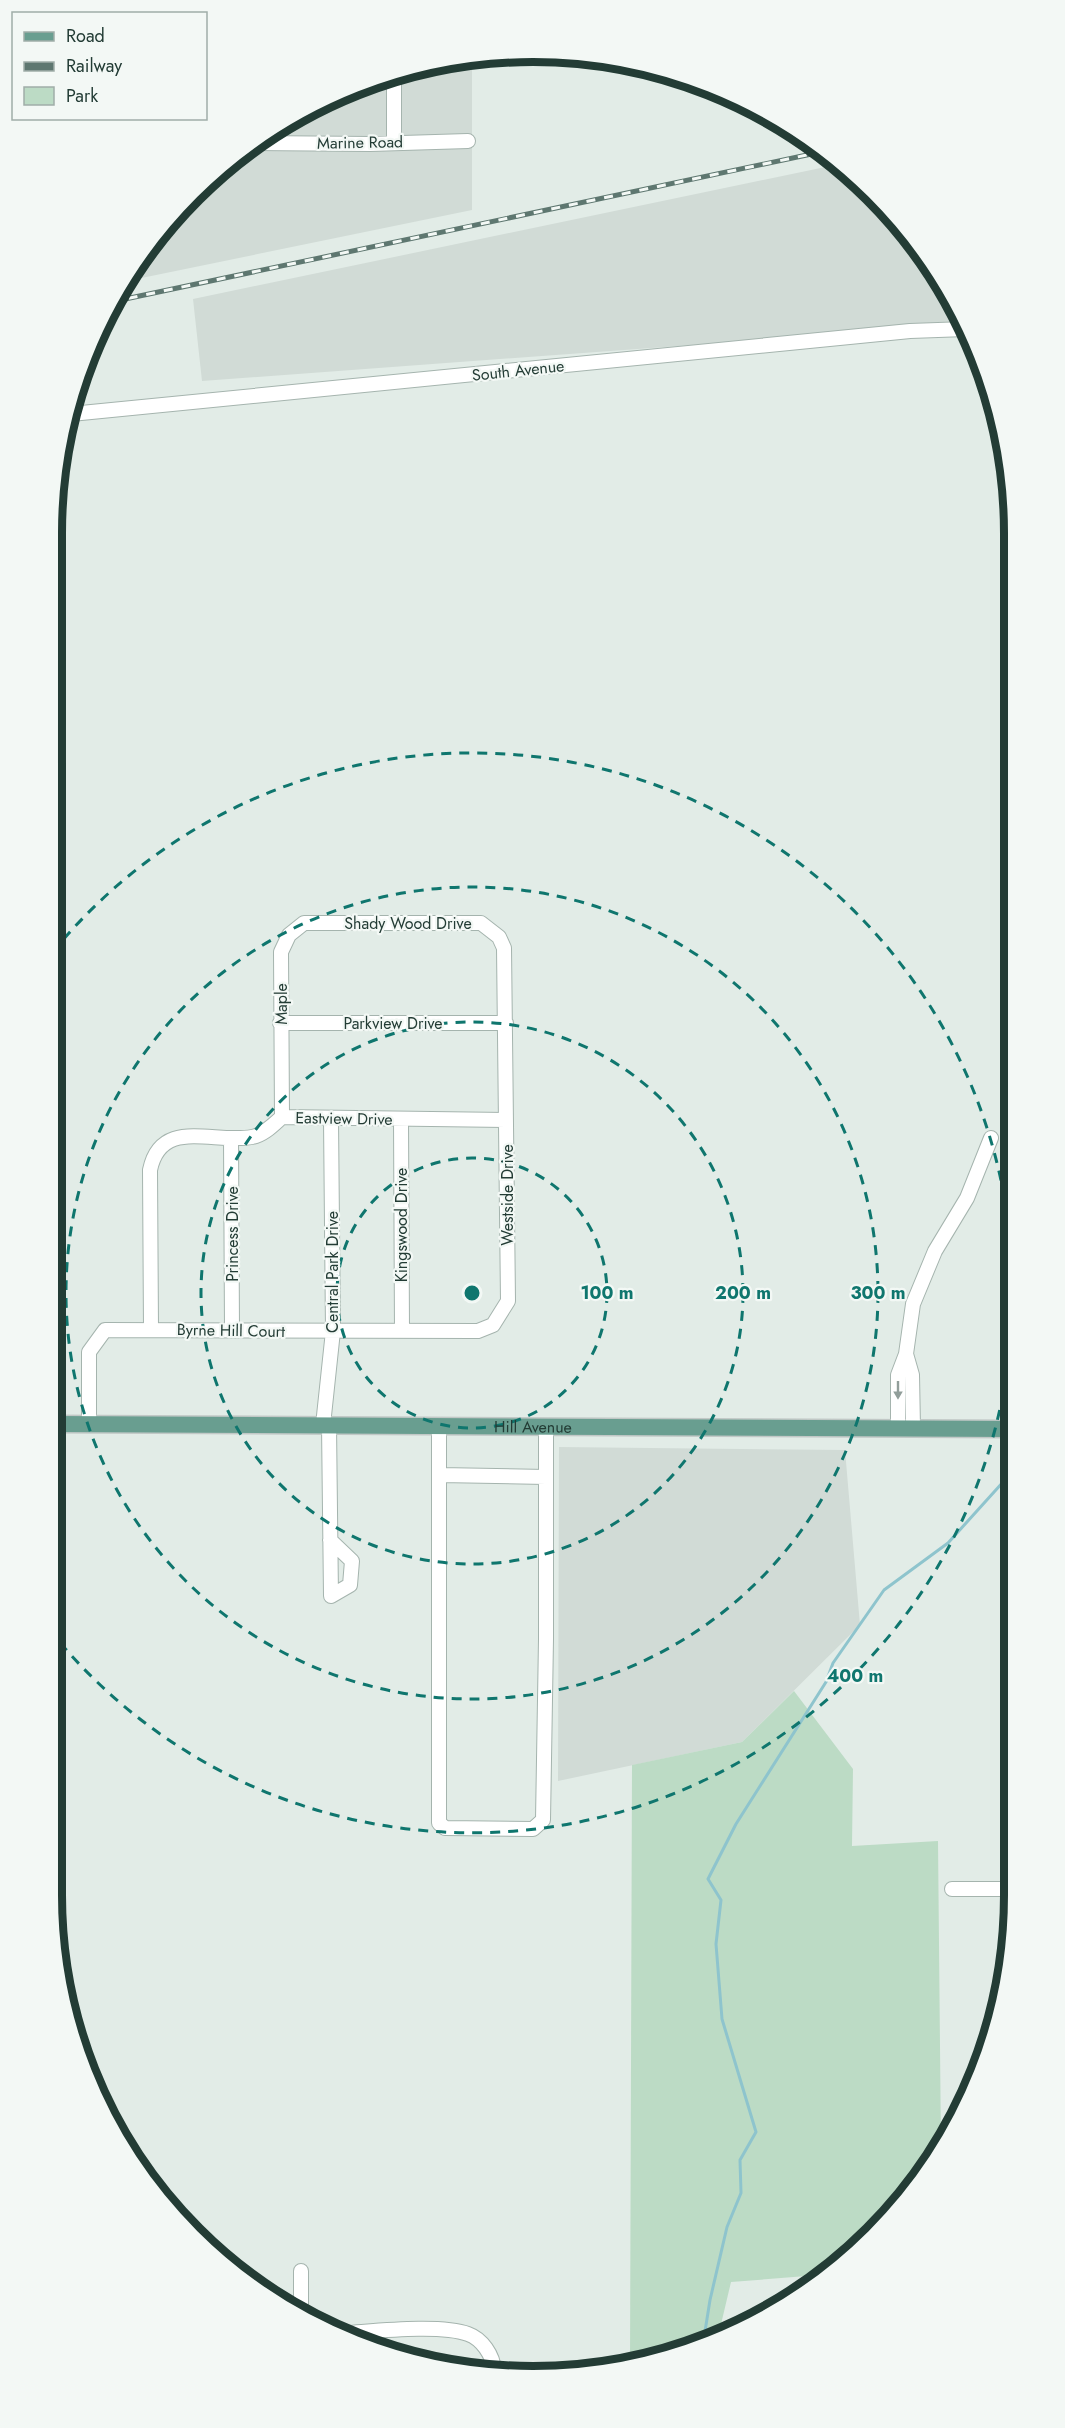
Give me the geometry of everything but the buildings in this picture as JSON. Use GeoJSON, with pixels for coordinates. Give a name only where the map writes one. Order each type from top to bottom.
{"type":"FeatureCollection","features":[{"type":"Feature","properties":{"kind":"main road","name":"Hill Avenue"},"geometry":{"type":"LineString","coordinates":[[62,1424],[1004,1429]]}},
{"type":"Feature","properties":{"kind":"street"},"geometry":{"type":"LineString","coordinates":[[394,83],[394,142]]}},
{"type":"Feature","properties":{"kind":"street","name":"Marine Road"},"geometry":{"type":"LineString","coordinates":[[270,142],[468,141]]}},
{"type":"Feature","properties":{"kind":"street","name":"South Avenue"},"geometry":{"type":"LineString","coordinates":[[77,413],[910,331],[957,329]]}},
{"type":"Feature","properties":{"kind":"street","name":"Maple"},"geometry":{"type":"LineString","coordinates":[[282,1117],[281,952],[289,935],[304,923],[327,923]]}},
{"type":"Feature","properties":{"kind":"street","name":"Shady Wood Drive"},"geometry":{"type":"LineString","coordinates":[[327,923],[481,923],[499,937],[504,948],[506,1023]]}},
{"type":"Feature","properties":{"kind":"street","name":"Parkview Drive"},"geometry":{"type":"LineString","coordinates":[[280,1023],[506,1023]]}},
{"type":"Feature","properties":{"kind":"street","name":"Westside Drive"},"geometry":{"type":"LineString","coordinates":[[457,1331],[478,1331],[493,1325],[508,1301],[506,1023]]}},
{"type":"Feature","properties":{"kind":"street","name":"Eastview Drive"},"geometry":{"type":"LineString","coordinates":[[151,1329],[150,1170],[153,1156],[163,1143],[179,1137],[254,1137],[282,1117],[506,1119]]}},
{"type":"Feature","properties":{"kind":"street","name":"Central Park Drive"},"geometry":{"type":"LineString","coordinates":[[330,1540],[326,1425],[333,1332],[331,1119]]}},
{"type":"Feature","properties":{"kind":"street","name":"Kingswood Drive"},"geometry":{"type":"LineString","coordinates":[[401,1119],[402,1331]]}},
{"type":"Feature","properties":{"kind":"street","name":"Princess Drive"},"geometry":{"type":"LineString","coordinates":[[231,1138],[232,1329]]}},
{"type":"Feature","properties":{"kind":"street"},"geometry":{"type":"LineString","coordinates":[[905,1428],[898,1375],[906,1354],[913,1304],[935,1251],[967,1198],[991,1138]]}},
{"type":"Feature","properties":{"kind":"street","name":"Byrne Hill Court"},"geometry":{"type":"LineString","coordinates":[[89,1424],[89,1352],[105,1330],[457,1331]]}},
{"type":"Feature","properties":{"kind":"street"},"geometry":{"type":"LineString","coordinates":[[439,1426],[439,1823],[445,1828],[533,1829],[543,1820],[546,1426]]}},
{"type":"Feature","properties":{"kind":"street"},"geometry":{"type":"LineString","coordinates":[[440,1475],[546,1477]]}},
{"type":"Feature","properties":{"kind":"street"},"geometry":{"type":"LineString","coordinates":[[952,1889],[1004,1889]]}},
{"type":"Feature","properties":{"kind":"street"},"geometry":{"type":"LineString","coordinates":[[301,2271],[301,2305]]}},
{"type":"Feature","properties":{"kind":"street"},"geometry":{"type":"LineString","coordinates":[[357,2333],[451,2330],[471,2335],[487,2348],[494,2364]]}},
{"type":"Feature","properties":{"kind":"shaded area"},"geometry":{"type":"Polygon","coordinates":[[[472,66],[472,210],[136,279],[159,246],[199,199],[222,178],[271,141],[324,110],[381,86],[472,66]]]}},
{"type":"Feature","properties":{"kind":"shaded area"},"geometry":{"type":"Polygon","coordinates":[[[828,166],[866,199],[887,222],[924,271],[956,326],[202,381],[193,299],[828,166]]]}},
{"type":"Feature","properties":{"kind":"shaded area"},"geometry":{"type":"Polygon","coordinates":[[[559,1447],[845,1450],[860,1625],[742,1742],[558,1781],[559,1447]]]}},
{"type":"Feature","properties":{"kind":"green space"},"geometry":{"type":"Polygon","coordinates":[[[794,1691],[853,1769],[852,1846],[938,1841],[941,2130],[924,2157],[887,2206],[866,2229],[819,2269],[810,2276],[731,2282],[720,2328],[684,2342],[630,2356],[632,1765],[742,1742],[794,1691]]]}},
{"type":"Feature","properties":{"kind":"waterway"},"geometry":{"type":"LineString","coordinates":[[705,2334],[727,2227],[741,2193],[740,2160],[756,2132],[722,2019],[716,1944],[721,1900],[708,1879],[736,1824],[826,1682],[833,1663],[884,1590],[948,1543],[1004,1481]]}},
{"type":"Feature","properties":{"kind":"railway"},"geometry":{"type":"LineString","coordinates":[[124,299],[812,154]]}}]}
